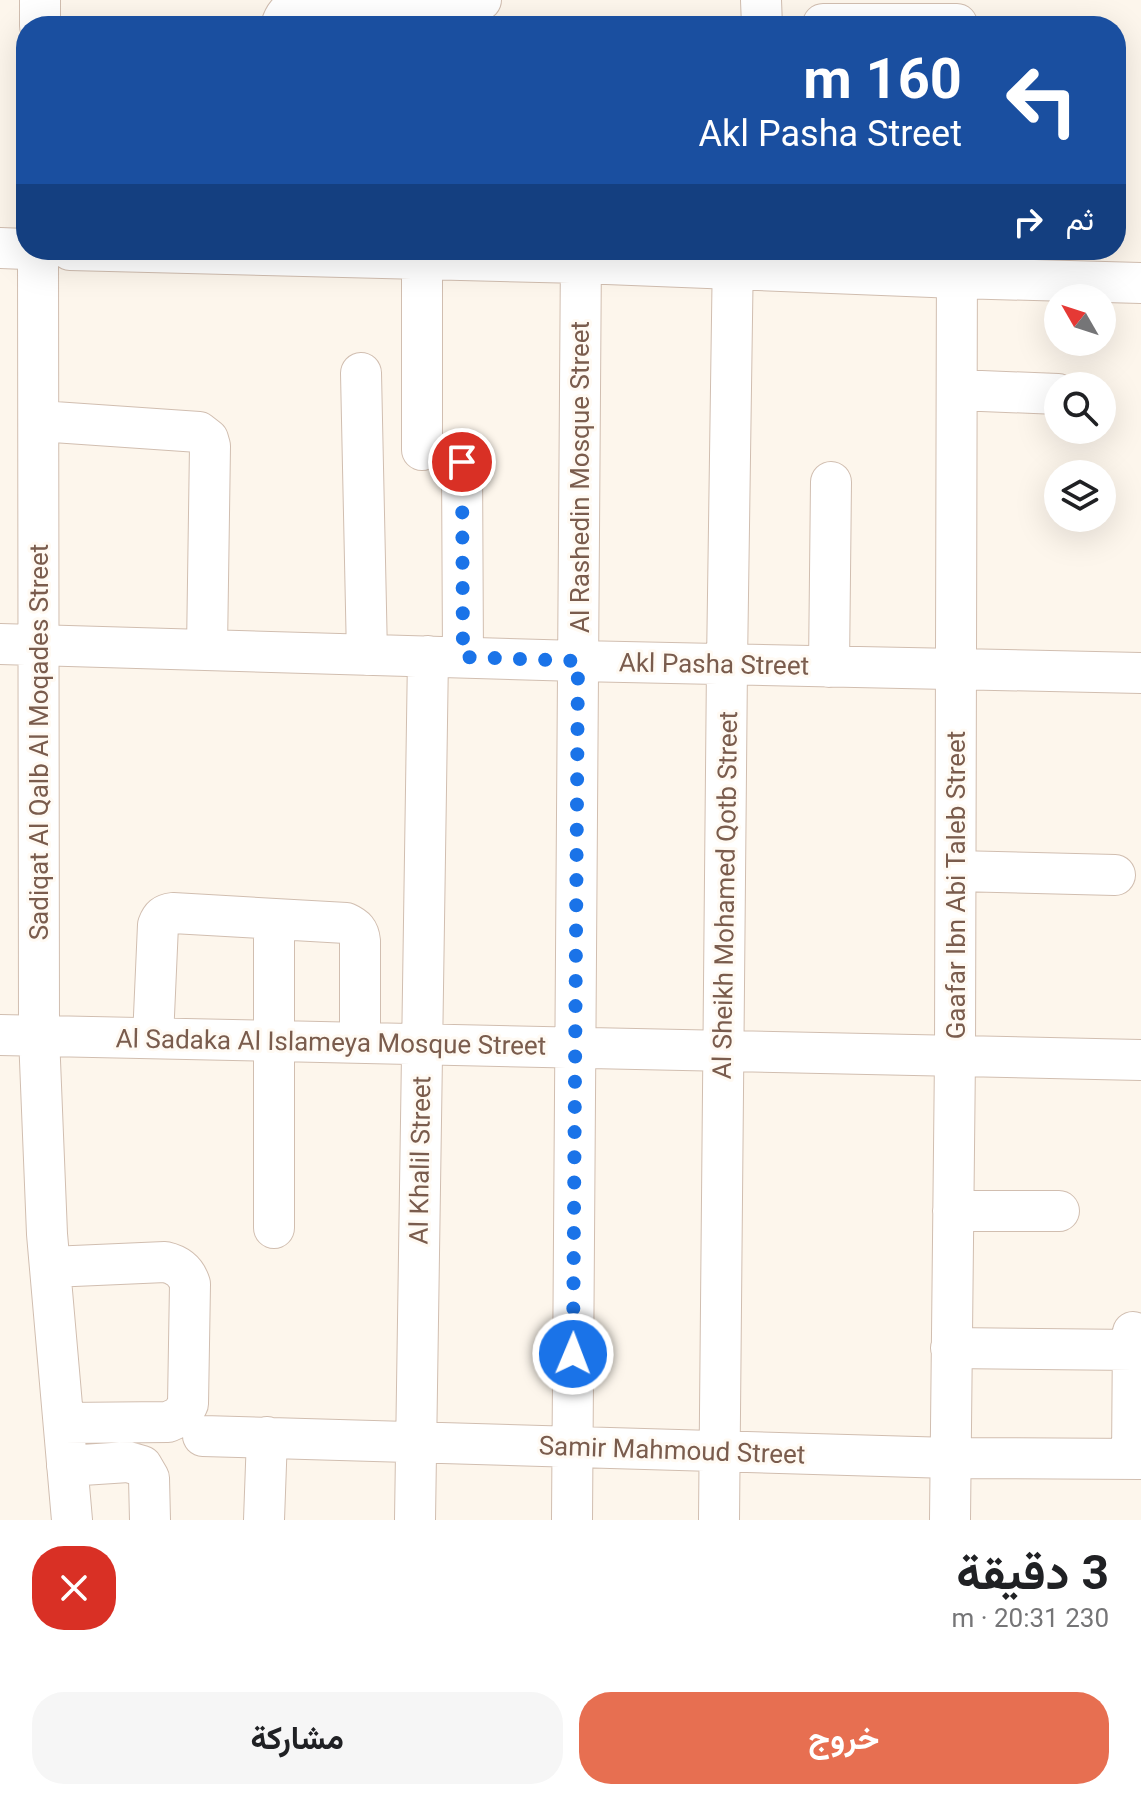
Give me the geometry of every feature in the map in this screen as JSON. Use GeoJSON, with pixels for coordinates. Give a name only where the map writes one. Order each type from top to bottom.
{"type":"FeatureCollection","features":[{"type":"Feature","properties":{"kind":"street"},"geometry":{"type":"LineString","coordinates":[[284,16],[297,8],[347,3],[481,0]]}},
{"type":"Feature","properties":{"kind":"street","name":"Sadiqat Al Qalb Al Moqades Street"},"geometry":{"type":"LineString","coordinates":[[38,260],[39,1036],[49,1251],[72,1520]]}},
{"type":"Feature","properties":{"kind":"street"},"geometry":{"type":"LineString","coordinates":[[422,260],[422,450]]}},
{"type":"Feature","properties":{"kind":"street","name":"Al Rashedin Mosque Street"},"geometry":{"type":"LineString","coordinates":[[572,1520],[581,260]]}},
{"type":"Feature","properties":{"kind":"street"},"geometry":{"type":"LineString","coordinates":[[733,260],[957,264],[1141,283]]}},
{"type":"Feature","properties":{"kind":"street","name":"Al Sheikh Mohamed Qotb Street"},"geometry":{"type":"LineString","coordinates":[[719,1520],[733,260]]}},
{"type":"Feature","properties":{"kind":"street","name":"Gaafar Ibn Abi Taleb Street"},"geometry":{"type":"LineString","coordinates":[[950,1520],[955,1056],[957,264]]}},
{"type":"Feature","properties":{"kind":"street"},"geometry":{"type":"LineString","coordinates":[[361,373],[367,655]]}},
{"type":"Feature","properties":{"kind":"street"},"geometry":{"type":"LineString","coordinates":[[957,390],[1044,393]]}},
{"type":"Feature","properties":{"kind":"street"},"geometry":{"type":"LineString","coordinates":[[39,421],[199,432],[208,439],[207,649]]}},
{"type":"Feature","properties":{"kind":"street","name":"Al Khalil Street"},"geometry":{"type":"LineString","coordinates":[[415,1520],[422,1044],[446,657],[462,462]]}},
{"type":"Feature","properties":{"kind":"street"},"geometry":{"type":"LineString","coordinates":[[829,667],[831,482]]}},
{"type":"Feature","properties":{"kind":"street","name":"Akl Pasha Street"},"geometry":{"type":"LineString","coordinates":[[0,644],[1141,673]]}},
{"type":"Feature","properties":{"kind":"street"},"geometry":{"type":"LineString","coordinates":[[956,871],[1115,875]]}},
{"type":"Feature","properties":{"kind":"street"},"geometry":{"type":"LineString","coordinates":[[153,1038],[158,925],[166,914],[173,913],[346,923],[354,926],[359,932],[360,1043]]}},
{"type":"Feature","properties":{"kind":"street"},"geometry":{"type":"LineString","coordinates":[[274,919],[274,1228]]}},
{"type":"Feature","properties":{"kind":"street","name":"Al Sadaka Al Islameya Mosque Street"},"geometry":{"type":"LineString","coordinates":[[0,1035],[1141,1060]]}},
{"type":"Feature","properties":{"kind":"street"},"geometry":{"type":"LineString","coordinates":[[953,1211],[1059,1211]]}},
{"type":"Feature","properties":{"kind":"street"},"geometry":{"type":"LineString","coordinates":[[49,1251],[165,1262],[179,1267],[190,1284],[188,1404],[181,1416],[168,1422],[64,1423]]}},
{"type":"Feature","properties":{"kind":"street"},"geometry":{"type":"LineString","coordinates":[[951,1348],[1133,1341],[1136,1459]]}},
{"type":"Feature","properties":{"kind":"street","name":"Samir Mahmoud Street"},"geometry":{"type":"LineString","coordinates":[[203,1436],[950,1458],[1136,1459]]}},
{"type":"Feature","properties":{"kind":"street"},"geometry":{"type":"LineString","coordinates":[[264,1520],[267,1437]]}},
{"type":"Feature","properties":{"kind":"street"},"geometry":{"type":"LineString","coordinates":[[67,1466],[128,1462],[142,1466],[149,1478],[150,1520]]}},
{"type":"Feature","properties":{"kind":"route"},"geometry":{"type":"LineString","coordinates":[[462,462],[463,657],[578,661],[573,1354]]}}]}
